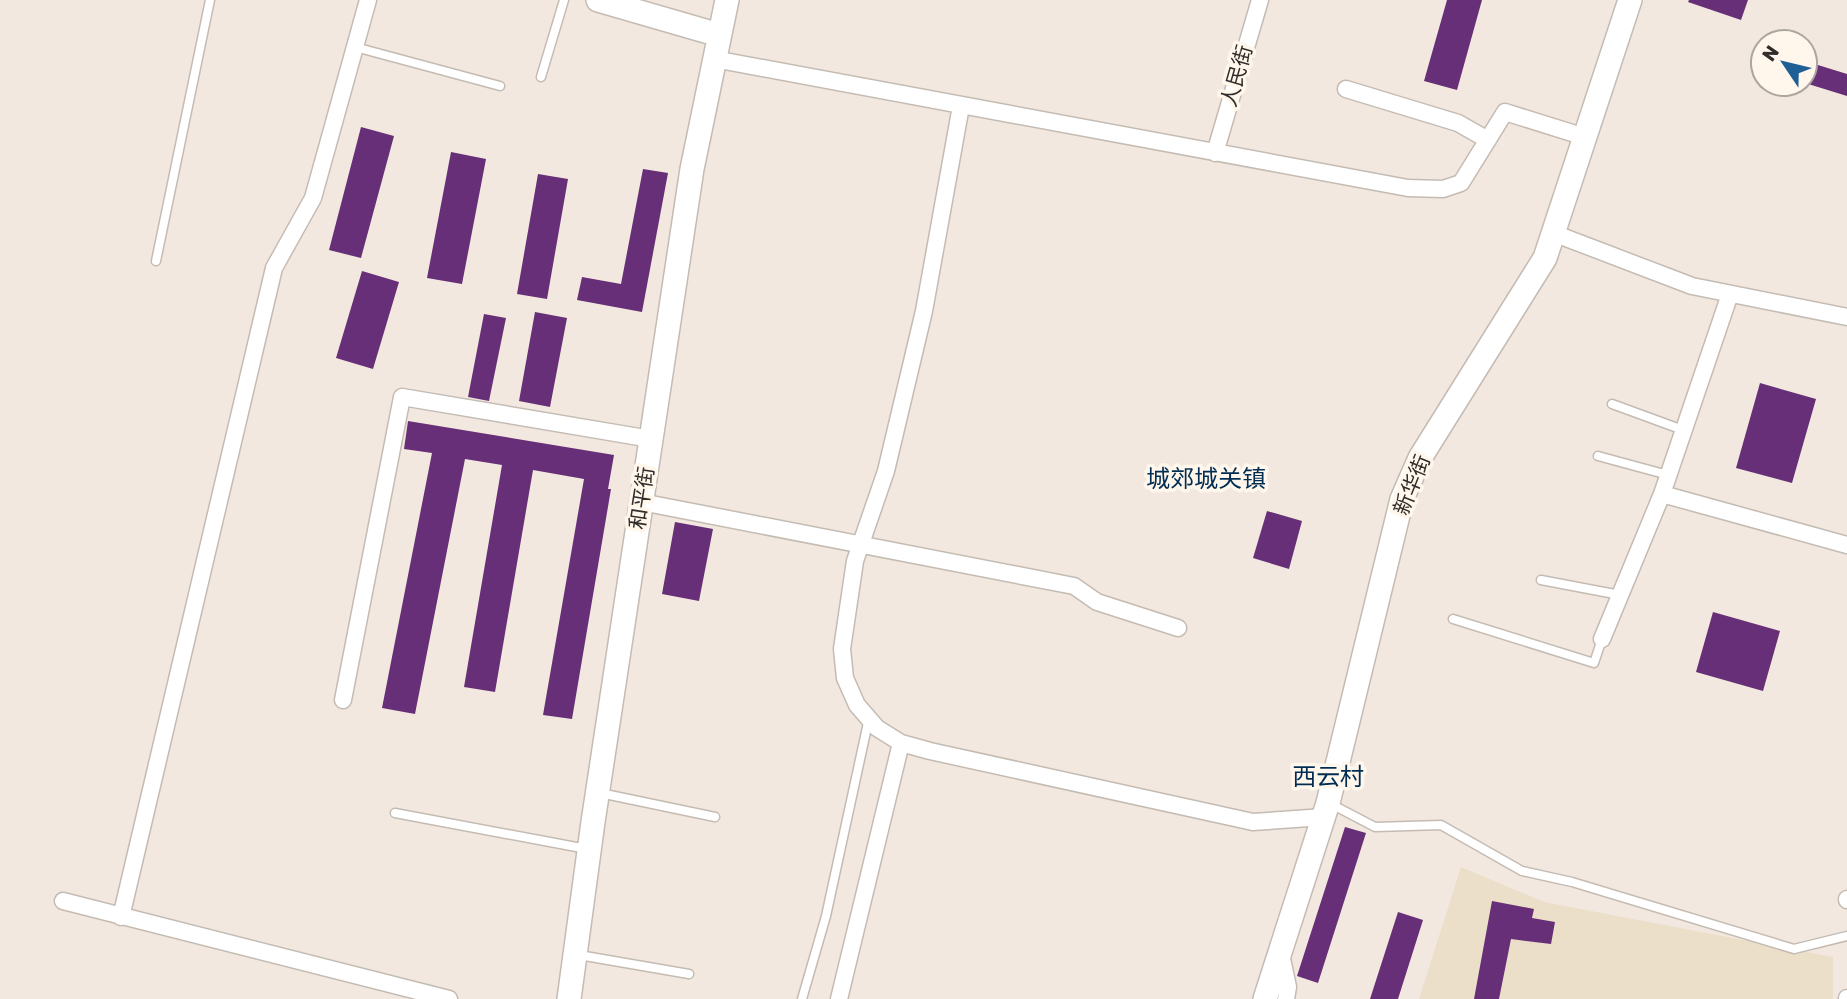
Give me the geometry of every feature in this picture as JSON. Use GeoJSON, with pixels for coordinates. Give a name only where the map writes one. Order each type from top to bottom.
{"type":"FeatureCollection","features":[{"type":"Feature","properties":{"kind":"street"},"geometry":{"type":"LineString","coordinates":[[121,917],[274,268],[313,198],[368,0]]}},
{"type":"Feature","properties":{"kind":"street"},"geometry":{"type":"LineString","coordinates":[[598,0],[719,35]]}},
{"type":"Feature","properties":{"kind":"street","name":"和平街"},"geometry":{"type":"LineString","coordinates":[[569,999],[597,793],[692,169],[727,0]]}},
{"type":"Feature","properties":{"kind":"street","name":"人民街"},"geometry":{"type":"LineString","coordinates":[[1215,153],[1260,0]]}},
{"type":"Feature","properties":{"kind":"street","name":"新华街"},"geometry":{"type":"LineString","coordinates":[[1265,999],[1326,810],[1402,499],[1420,458],[1545,258],[1630,0]]}},
{"type":"Feature","properties":{"kind":"street"},"geometry":{"type":"LineString","coordinates":[[714,59],[1408,188],[1443,189],[1461,183],[1506,112],[1585,137]]}},
{"type":"Feature","properties":{"kind":"street"},"geometry":{"type":"LineString","coordinates":[[1346,89],[1458,123],[1488,140]]}},
{"type":"Feature","properties":{"kind":"street"},"geometry":{"type":"LineString","coordinates":[[961,106],[925,311],[886,471],[855,561],[842,649],[845,678],[857,705],[877,728],[901,743],[1253,822],[1326,810]]}},
{"type":"Feature","properties":{"kind":"street"},"geometry":{"type":"LineString","coordinates":[[1553,233],[1692,286],[1847,317]]}},
{"type":"Feature","properties":{"kind":"street"},"geometry":{"type":"LineString","coordinates":[[1602,639],[1662,494],[1730,294]]}},
{"type":"Feature","properties":{"kind":"street"},"geometry":{"type":"LineString","coordinates":[[343,700],[402,397],[651,439]]}},
{"type":"Feature","properties":{"kind":"street"},"geometry":{"type":"LineString","coordinates":[[1662,494],[1847,545]]}},
{"type":"Feature","properties":{"kind":"street"},"geometry":{"type":"LineString","coordinates":[[641,502],[1074,586],[1097,602],[1178,628]]}},
{"type":"Feature","properties":{"kind":"street"},"geometry":{"type":"LineString","coordinates":[[839,999],[901,743]]}},
{"type":"Feature","properties":{"kind":"street"},"geometry":{"type":"LineString","coordinates":[[63,901],[449,999]]}},
{"type":"Feature","properties":{"kind":"street"},"geometry":{"type":"LineString","coordinates":[[1281,954],[1289,987],[1286,999]]}},
{"type":"Feature","properties":{"kind":"lane"},"geometry":{"type":"LineString","coordinates":[[156,261],[210,0]]}},
{"type":"Feature","properties":{"kind":"lane"},"geometry":{"type":"LineString","coordinates":[[541,77],[564,0]]}},
{"type":"Feature","properties":{"kind":"lane"},"geometry":{"type":"LineString","coordinates":[[355,47],[500,86]]}},
{"type":"Feature","properties":{"kind":"lane"},"geometry":{"type":"LineString","coordinates":[[1612,404],[1684,430]]}},
{"type":"Feature","properties":{"kind":"lane"},"geometry":{"type":"LineString","coordinates":[[1598,456],[1668,475]]}},
{"type":"Feature","properties":{"kind":"lane"},"geometry":{"type":"LineString","coordinates":[[1541,580],[1620,595]]}},
{"type":"Feature","properties":{"kind":"lane"},"geometry":{"type":"LineString","coordinates":[[1453,619],[1594,663],[1602,639]]}},
{"type":"Feature","properties":{"kind":"lane"},"geometry":{"type":"LineString","coordinates":[[802,999],[826,916],[869,719]]}},
{"type":"Feature","properties":{"kind":"lane"},"geometry":{"type":"LineString","coordinates":[[597,793],[715,817]]}},
{"type":"Feature","properties":{"kind":"lane"},"geometry":{"type":"LineString","coordinates":[[1326,810],[1375,827],[1441,825],[1522,871],[1572,882],[1794,949],[1847,936]]}},
{"type":"Feature","properties":{"kind":"lane"},"geometry":{"type":"LineString","coordinates":[[395,813],[590,850]]}},
{"type":"Feature","properties":{"kind":"lane"},"geometry":{"type":"LineString","coordinates":[[576,954],[689,974]]}},
{"type":"Feature","properties":{"kind":"shaded area"},"geometry":{"type":"Polygon","coordinates":[[[1461,867],[1544,902],[1833,957],[1833,999],[1419,999],[1461,867]]]}},
{"type":"Feature","properties":{"kind":"building"},"geometry":{"type":"Polygon","coordinates":[[[1447,0],[1482,0],[1457,90],[1424,81],[1447,0]]]}},
{"type":"Feature","properties":{"kind":"building"},"geometry":{"type":"Polygon","coordinates":[[[1748,0],[1741,20],[1688,2],[1748,0]]]}},
{"type":"Feature","properties":{"kind":"building"},"geometry":{"type":"Polygon","coordinates":[[[1819,65],[1847,74],[1847,96],[1819,87],[1819,65]]]}},
{"type":"Feature","properties":{"kind":"building"},"geometry":{"type":"Polygon","coordinates":[[[361,127],[394,136],[361,258],[329,250],[361,127]]]}},
{"type":"Feature","properties":{"kind":"building"},"geometry":{"type":"Polygon","coordinates":[[[451,152],[486,159],[462,284],[427,278],[451,152]]]}},
{"type":"Feature","properties":{"kind":"building"},"geometry":{"type":"Polygon","coordinates":[[[643,169],[668,173],[642,312],[577,300],[582,277],[621,284],[643,169]]]}},
{"type":"Feature","properties":{"kind":"building"},"geometry":{"type":"Polygon","coordinates":[[[538,174],[568,179],[547,299],[517,294],[538,174]]]}},
{"type":"Feature","properties":{"kind":"building"},"geometry":{"type":"Polygon","coordinates":[[[362,271],[399,282],[373,369],[336,358],[362,271]]]}},
{"type":"Feature","properties":{"kind":"building"},"geometry":{"type":"Polygon","coordinates":[[[535,312],[567,318],[550,407],[519,401],[535,312]]]}},
{"type":"Feature","properties":{"kind":"building"},"geometry":{"type":"Polygon","coordinates":[[[484,314],[506,318],[489,401],[468,397],[484,314]]]}},
{"type":"Feature","properties":{"kind":"building"},"geometry":{"type":"Polygon","coordinates":[[[1760,383],[1816,399],[1792,483],[1736,468],[1760,383]]]}},
{"type":"Feature","properties":{"kind":"building"},"geometry":{"type":"Polygon","coordinates":[[[408,421],[614,455],[608,489],[611,489],[572,719],[543,715],[584,479],[533,470],[495,692],[464,687],[502,465],[465,459],[415,714],[382,708],[432,453],[404,449],[408,421]]]}},
{"type":"Feature","properties":{"kind":"building"},"geometry":{"type":"Polygon","coordinates":[[[1267,511],[1302,521],[1289,569],[1253,558],[1267,511]]]}},
{"type":"Feature","properties":{"kind":"building"},"geometry":{"type":"Polygon","coordinates":[[[675,522],[713,529],[699,601],[662,594],[675,522]]]}},
{"type":"Feature","properties":{"kind":"building"},"geometry":{"type":"Polygon","coordinates":[[[1713,612],[1780,631],[1763,691],[1696,672],[1713,612]]]}},
{"type":"Feature","properties":{"kind":"building"},"geometry":{"type":"Polygon","coordinates":[[[1345,827],[1366,833],[1318,983],[1297,976],[1345,827]]]}},
{"type":"Feature","properties":{"kind":"building"},"geometry":{"type":"Polygon","coordinates":[[[1492,901],[1534,909],[1532,918],[1555,922],[1551,944],[1511,939],[1499,999],[1474,999],[1492,901]]]}},
{"type":"Feature","properties":{"kind":"building"},"geometry":{"type":"Polygon","coordinates":[[[1398,912],[1423,920],[1398,999],[1370,999],[1398,912]]]}},
{"type":"Feature","properties":{"kind":"district","name":"城郊城关镇"},"geometry":{"type":"Point","coordinates":[1206,479]}},
{"type":"Feature","properties":{"kind":"district","name":"西云村"},"geometry":{"type":"Point","coordinates":[1328,777]}}]}
